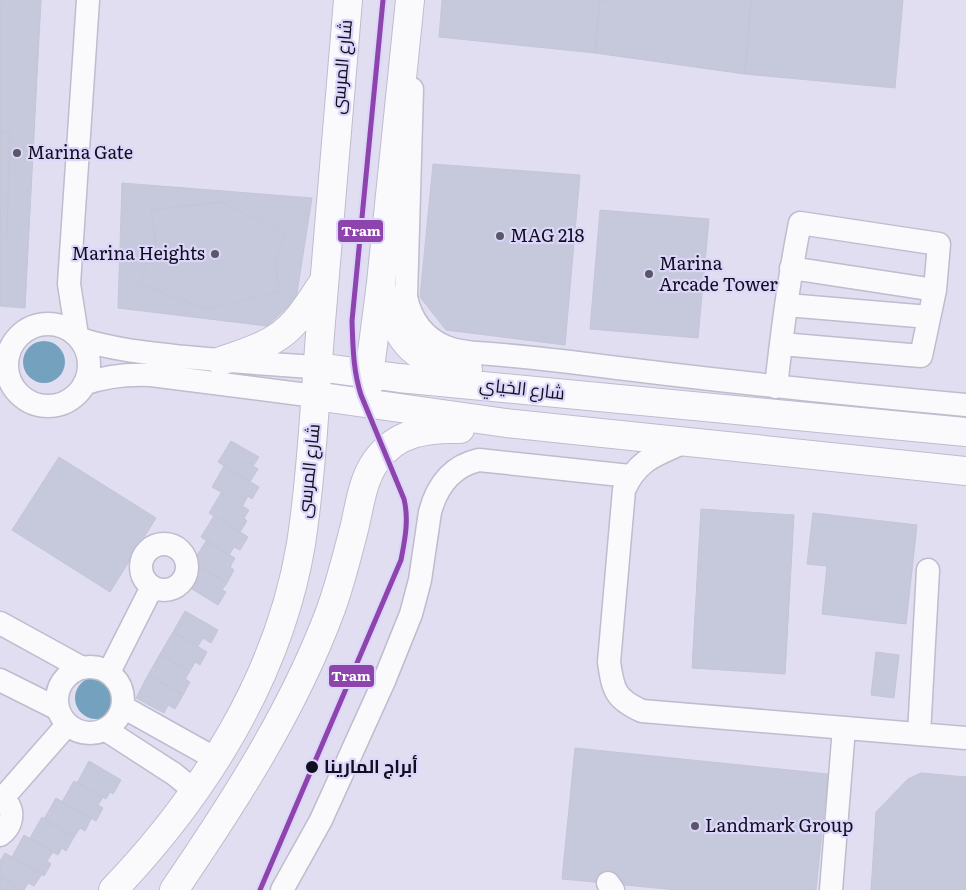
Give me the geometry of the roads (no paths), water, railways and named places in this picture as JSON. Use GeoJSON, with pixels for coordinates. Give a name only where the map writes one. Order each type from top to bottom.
{"type":"FeatureCollection","features":[{"type":"Feature","properties":{"kind":"main road","name":"شارع المرسى"},"geometry":{"type":"LineString","coordinates":[[113,890],[159,838],[195,791],[216,759],[252,695],[281,622],[292,584],[308,492],[348,0]]}},
{"type":"Feature","properties":{"kind":"main road"},"geometry":{"type":"LineString","coordinates":[[366,403],[381,283],[410,0]]}},
{"type":"Feature","properties":{"kind":"main road"},"geometry":{"type":"LineString","coordinates":[[221,361],[278,338],[298,318],[325,280]]}},
{"type":"Feature","properties":{"kind":"main road"},"geometry":{"type":"LineString","coordinates":[[381,283],[389,313],[400,334],[407,344],[426,358],[448,367],[510,374],[535,379],[565,394]]}},
{"type":"Feature","properties":{"kind":"main road","name":"شارع الخياي"},"geometry":{"type":"LineString","coordinates":[[318,367],[565,394],[966,432]]}},
{"type":"Feature","properties":{"kind":"main road","name":"شارع الخياي"},"geometry":{"type":"LineString","coordinates":[[316,396],[506,423],[966,471]]}},
{"type":"Feature","properties":{"kind":"main road"},"geometry":{"type":"LineString","coordinates":[[174,890],[246,780],[306,668],[331,609],[344,571],[365,482],[376,460],[384,450],[394,443],[416,432],[434,429],[482,428],[506,423]]}},
{"type":"Feature","properties":{"kind":"street"},"geometry":{"type":"LineString","coordinates":[[78,337],[64,327],[50,323],[33,326],[9,338],[11,345],[8,354],[6,380],[20,396],[33,404],[53,406],[62,404],[79,393],[84,384],[89,366],[88,356],[78,337],[69,284],[88,0]]}},
{"type":"Feature","properties":{"kind":"street"},"geometry":{"type":"LineString","coordinates":[[404,54],[410,69],[413,102],[406,297],[416,324],[430,339],[458,351],[536,358],[776,387],[966,405]]}},
{"type":"Feature","properties":{"kind":"street"},"geometry":{"type":"LineString","coordinates":[[776,387],[781,344],[787,305],[791,268],[800,223],[939,244],[935,290],[921,356],[781,344]]}},
{"type":"Feature","properties":{"kind":"street"},"geometry":{"type":"LineString","coordinates":[[791,268],[935,290]]}},
{"type":"Feature","properties":{"kind":"street"},"geometry":{"type":"LineString","coordinates":[[42,324],[69,284]]}},
{"type":"Feature","properties":{"kind":"street"},"geometry":{"type":"LineString","coordinates":[[787,305],[929,317]]}},
{"type":"Feature","properties":{"kind":"street","name":"شارع الخياي"},"geometry":{"type":"LineString","coordinates":[[78,337],[129,351],[221,361],[318,367]]}},
{"type":"Feature","properties":{"kind":"street","name":"شارع الخياي"},"geometry":{"type":"LineString","coordinates":[[84,384],[114,376],[151,375],[316,396]]}},
{"type":"Feature","properties":{"kind":"street"},"geometry":{"type":"LineString","coordinates":[[684,442],[652,457],[639,466],[630,476],[624,490],[609,662],[611,678],[616,693],[627,704],[642,711],[966,738]]}},
{"type":"Feature","properties":{"kind":"street"},"geometry":{"type":"LineString","coordinates":[[282,890],[321,820],[380,690],[411,614],[420,580],[430,512],[433,501],[444,481],[459,467],[479,460],[630,476]]}},
{"type":"Feature","properties":{"kind":"street"},"geometry":{"type":"LineString","coordinates":[[919,734],[928,570]]}},
{"type":"Feature","properties":{"kind":"street"},"geometry":{"type":"LineString","coordinates":[[109,672],[152,587]]}},
{"type":"Feature","properties":{"kind":"street"},"geometry":{"type":"LineString","coordinates":[[0,622],[82,668]]}},
{"type":"Feature","properties":{"kind":"street"},"geometry":{"type":"LineString","coordinates":[[0,680],[63,717],[76,731],[86,734],[106,730],[120,716],[123,707],[122,692],[115,678],[109,672],[100,668],[82,668],[73,671],[61,684],[56,701],[63,717]]}},
{"type":"Feature","properties":{"kind":"street"},"geometry":{"type":"LineString","coordinates":[[123,707],[216,759]]}},
{"type":"Feature","properties":{"kind":"street"},"geometry":{"type":"LineString","coordinates":[[0,835],[8,829],[12,813],[9,804],[2,797],[63,717]]}},
{"type":"Feature","properties":{"kind":"street"},"geometry":{"type":"LineString","coordinates":[[831,890],[844,728]]}},
{"type":"Feature","properties":{"kind":"street"},"geometry":{"type":"LineString","coordinates":[[106,730],[174,774],[195,791]]}},
{"type":"Feature","properties":{"kind":"water"},"geometry":{"type":"Polygon","coordinates":[[[48,341],[56,344],[62,350],[65,362],[62,374],[56,380],[40,383],[32,380],[26,374],[23,358],[26,350],[32,344],[48,341]]]}},
{"type":"Feature","properties":{"kind":"water"},"geometry":{"type":"Polygon","coordinates":[[[100,677],[108,680],[114,686],[117,698],[114,710],[108,716],[92,719],[84,716],[78,710],[75,694],[78,686],[84,680],[100,677]]]}},
{"type":"Feature","properties":{"kind":"place","name":"Marina Gate"},"geometry":{"type":"Point","coordinates":[17,153]}},
{"type":"Feature","properties":{"kind":"place","name":"MAG 218"},"geometry":{"type":"Point","coordinates":[500,236]}},
{"type":"Feature","properties":{"kind":"place","name":"Marina Heights"},"geometry":{"type":"Point","coordinates":[215,254]}},
{"type":"Feature","properties":{"kind":"place","name":"Marina Arcade Tower"},"geometry":{"type":"Point","coordinates":[649,274]}},
{"type":"Feature","properties":{"kind":"place","name":"أبراج المارينا"},"geometry":{"type":"Point","coordinates":[312,767]}},
{"type":"Feature","properties":{"kind":"place","name":"Landmark Group"},"geometry":{"type":"Point","coordinates":[695,826]}}]}
